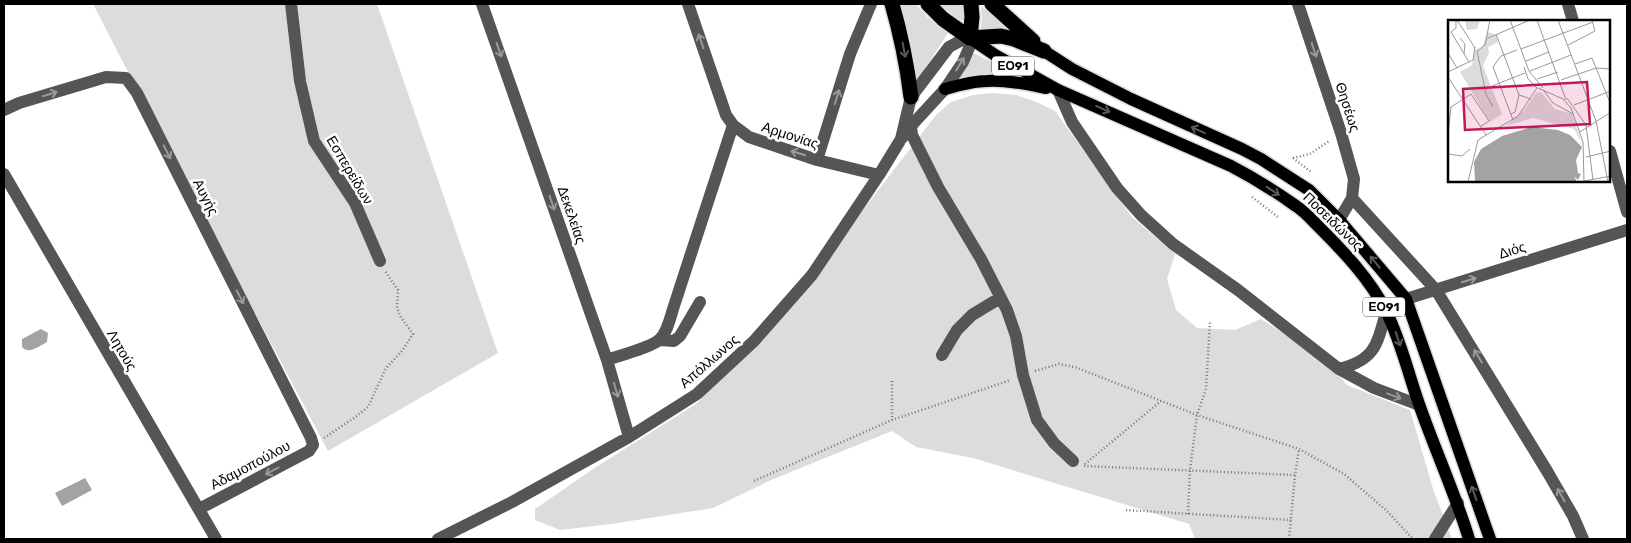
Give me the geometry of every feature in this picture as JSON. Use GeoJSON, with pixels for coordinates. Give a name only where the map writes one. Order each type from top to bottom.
{"type":"FeatureCollection","features":[{"type":"Feature","properties":{"kind":"highway"},"geometry":{"type":"LineString","coordinates":[[892,4],[908,67],[911,97]]}},
{"type":"Feature","properties":{"kind":"highway","name":"ΕΟ91"},"geometry":{"type":"LineString","coordinates":[[928,4],[970,38]]}},
{"type":"Feature","properties":{"kind":"highway"},"geometry":{"type":"LineString","coordinates":[[971,4],[970,38],[1002,36],[1014,38],[1044,50]]}},
{"type":"Feature","properties":{"kind":"highway","name":"Ποσειδώνος"},"geometry":{"type":"LineString","coordinates":[[992,4],[1044,50]]}},
{"type":"Feature","properties":{"kind":"main road","name":"Ποσειδώνος"},"geometry":{"type":"LineString","coordinates":[[970,38],[995,56],[1058,90],[1253,177],[1291,202],[1328,236],[1377,294],[1395,331],[1419,405],[1458,503],[1469,539]]}},
{"type":"Feature","properties":{"kind":"main road","name":"Ποσειδώνος"},"geometry":{"type":"LineString","coordinates":[[1044,50],[1072,69],[1131,99],[1261,159],[1309,190],[1339,220],[1406,299],[1490,539]]}},
{"type":"Feature","properties":{"kind":"main road"},"geometry":{"type":"LineString","coordinates":[[945,88],[988,81],[1010,82],[1058,90]]}},
{"type":"Feature","properties":{"kind":"street","name":"Εσπερείδων"},"geometry":{"type":"LineString","coordinates":[[291,4],[300,82],[314,141],[355,203],[380,261]]}},
{"type":"Feature","properties":{"kind":"street","name":"Δεκελείας"},"geometry":{"type":"LineString","coordinates":[[482,4],[607,360],[629,437]]}},
{"type":"Feature","properties":{"kind":"street","name":"Αρμονίας"},"geometry":{"type":"LineString","coordinates":[[688,4],[726,115],[733,125],[749,137],[817,160],[879,175]]}},
{"type":"Feature","properties":{"kind":"street","name":"Θησέως"},"geometry":{"type":"LineString","coordinates":[[1298,4],[1341,133],[1354,179],[1352,198],[1339,220]]}},
{"type":"Feature","properties":{"kind":"street"},"geometry":{"type":"LineString","coordinates":[[1568,4],[1573,20]]}},
{"type":"Feature","properties":{"kind":"street"},"geometry":{"type":"LineString","coordinates":[[817,160],[866,7]]}},
{"type":"Feature","properties":{"kind":"street"},"geometry":{"type":"LineString","coordinates":[[970,38],[969,48],[963,62],[945,88],[901,139],[911,97],[949,47],[970,38]]}},
{"type":"Feature","properties":{"kind":"street","name":"Αυγής"},"geometry":{"type":"LineString","coordinates":[[4,110],[19,103],[106,77],[126,78],[137,92],[313,445]]}},
{"type":"Feature","properties":{"kind":"street"},"geometry":{"type":"LineString","coordinates":[[1058,90],[1072,122],[1117,188],[1141,215],[1173,244],[1238,290],[1339,369],[1374,388],[1419,405]]}},
{"type":"Feature","properties":{"kind":"street"},"geometry":{"type":"LineString","coordinates":[[607,360],[660,340],[668,325],[733,125]]}},
{"type":"Feature","properties":{"kind":"street"},"geometry":{"type":"LineString","coordinates":[[911,126],[912,135],[938,187],[981,259],[1007,310],[1016,336],[1023,375],[1037,420],[1054,443],[1078,464]]}},
{"type":"Feature","properties":{"kind":"street","name":"Απόλλωνος"},"geometry":{"type":"LineString","coordinates":[[438,539],[512,502],[629,437],[697,394],[754,341],[812,275],[901,139]]}},
{"type":"Feature","properties":{"kind":"street"},"geometry":{"type":"LineString","coordinates":[[1611,155],[1627,212]]}},
{"type":"Feature","properties":{"kind":"street","name":"Λητούς"},"geometry":{"type":"LineString","coordinates":[[4,174],[216,539]]}},
{"type":"Feature","properties":{"kind":"street"},"geometry":{"type":"LineString","coordinates":[[1352,198],[1436,290],[1548,471],[1573,516],[1583,539]]}},
{"type":"Feature","properties":{"kind":"street","name":"Διός"},"geometry":{"type":"LineString","coordinates":[[1406,299],[1627,230]]}},
{"type":"Feature","properties":{"kind":"street"},"geometry":{"type":"LineString","coordinates":[[942,355],[957,330],[972,315],[1000,298]]}},
{"type":"Feature","properties":{"kind":"street"},"geometry":{"type":"LineString","coordinates":[[660,340],[674,341],[680,336],[700,302]]}},
{"type":"Feature","properties":{"kind":"street"},"geometry":{"type":"LineString","coordinates":[[1339,369],[1353,366],[1373,351],[1379,338],[1386,312]]}},
{"type":"Feature","properties":{"kind":"street","name":"Αδαμοπούλου"},"geometry":{"type":"LineString","coordinates":[[199,509],[309,451],[313,445]]}},
{"type":"Feature","properties":{"kind":"street"},"geometry":{"type":"LineString","coordinates":[[1435,539],[1458,503]]}},
{"type":"Feature","properties":{"kind":"path"},"geometry":{"type":"LineString","coordinates":[[1311,172],[1293,158],[1310,154],[1341,133]]}},
{"type":"Feature","properties":{"kind":"path"},"geometry":{"type":"LineString","coordinates":[[1252,197],[1278,217]]}},
{"type":"Feature","properties":{"kind":"path"},"geometry":{"type":"LineString","coordinates":[[313,445],[368,407],[386,368],[402,352],[413,334],[400,316],[397,308],[398,290],[380,261]]}},
{"type":"Feature","properties":{"kind":"path"},"geometry":{"type":"LineString","coordinates":[[1188,514],[1190,470],[1197,415],[1206,389],[1210,322]]}},
{"type":"Feature","properties":{"kind":"path"},"geometry":{"type":"LineString","coordinates":[[754,482],[892,420],[1059,364],[1076,367],[1197,415],[1299,448],[1344,474],[1386,510],[1413,539]]}},
{"type":"Feature","properties":{"kind":"path"},"geometry":{"type":"LineString","coordinates":[[892,381],[892,420]]}},
{"type":"Feature","properties":{"kind":"path"},"geometry":{"type":"LineString","coordinates":[[1078,464],[1161,401]]}},
{"type":"Feature","properties":{"kind":"path"},"geometry":{"type":"LineString","coordinates":[[1289,539],[1299,448]]}},
{"type":"Feature","properties":{"kind":"path"},"geometry":{"type":"LineString","coordinates":[[1078,464],[1295,475]]}},
{"type":"Feature","properties":{"kind":"path"},"geometry":{"type":"LineString","coordinates":[[1126,510],[1291,520]]}},
{"type":"Feature","properties":{"kind":"shaded area"},"geometry":{"type":"Polygon","coordinates":[[[93,4],[377,4],[498,353],[328,451],[93,4]]]}},
{"type":"Feature","properties":{"kind":"shaded area"},"geometry":{"type":"Polygon","coordinates":[[[900,4],[916,4],[926,16],[948,33],[915,84],[911,44],[900,4]]]}},
{"type":"Feature","properties":{"kind":"shaded area"},"geometry":{"type":"Polygon","coordinates":[[[939,4],[966,4],[965,21],[958,19],[939,4]]]}},
{"type":"Feature","properties":{"kind":"shaded area"},"geometry":{"type":"Polygon","coordinates":[[[981,6],[1013,33],[980,32],[982,20],[981,6]]]}},
{"type":"Feature","properties":{"kind":"shaded area"},"geometry":{"type":"Polygon","coordinates":[[[974,53],[1012,73],[955,80],[974,53]]]}},
{"type":"Feature","properties":{"kind":"shaded area"},"geometry":{"type":"Polygon","coordinates":[[[993,93],[1016,95],[1055,111],[1132,217],[1175,254],[1167,279],[1176,310],[1197,328],[1235,330],[1261,319],[1325,359],[1347,385],[1410,410],[1434,492],[1452,539],[1195,539],[1189,524],[973,458],[916,447],[892,431],[771,480],[713,508],[560,530],[535,520],[535,509],[596,467],[696,404],[770,331],[936,115],[951,102],[973,95],[993,93]]]}},
{"type":"Feature","properties":{"kind":"shaded area"},"geometry":{"type":"Polygon","coordinates":[[[41,329],[48,333],[47,342],[31,350],[22,347],[22,339],[41,329]]]}},
{"type":"Feature","properties":{"kind":"shaded area"},"geometry":{"type":"Polygon","coordinates":[[[85,478],[92,490],[62,506],[55,493],[85,478]]]}}]}
